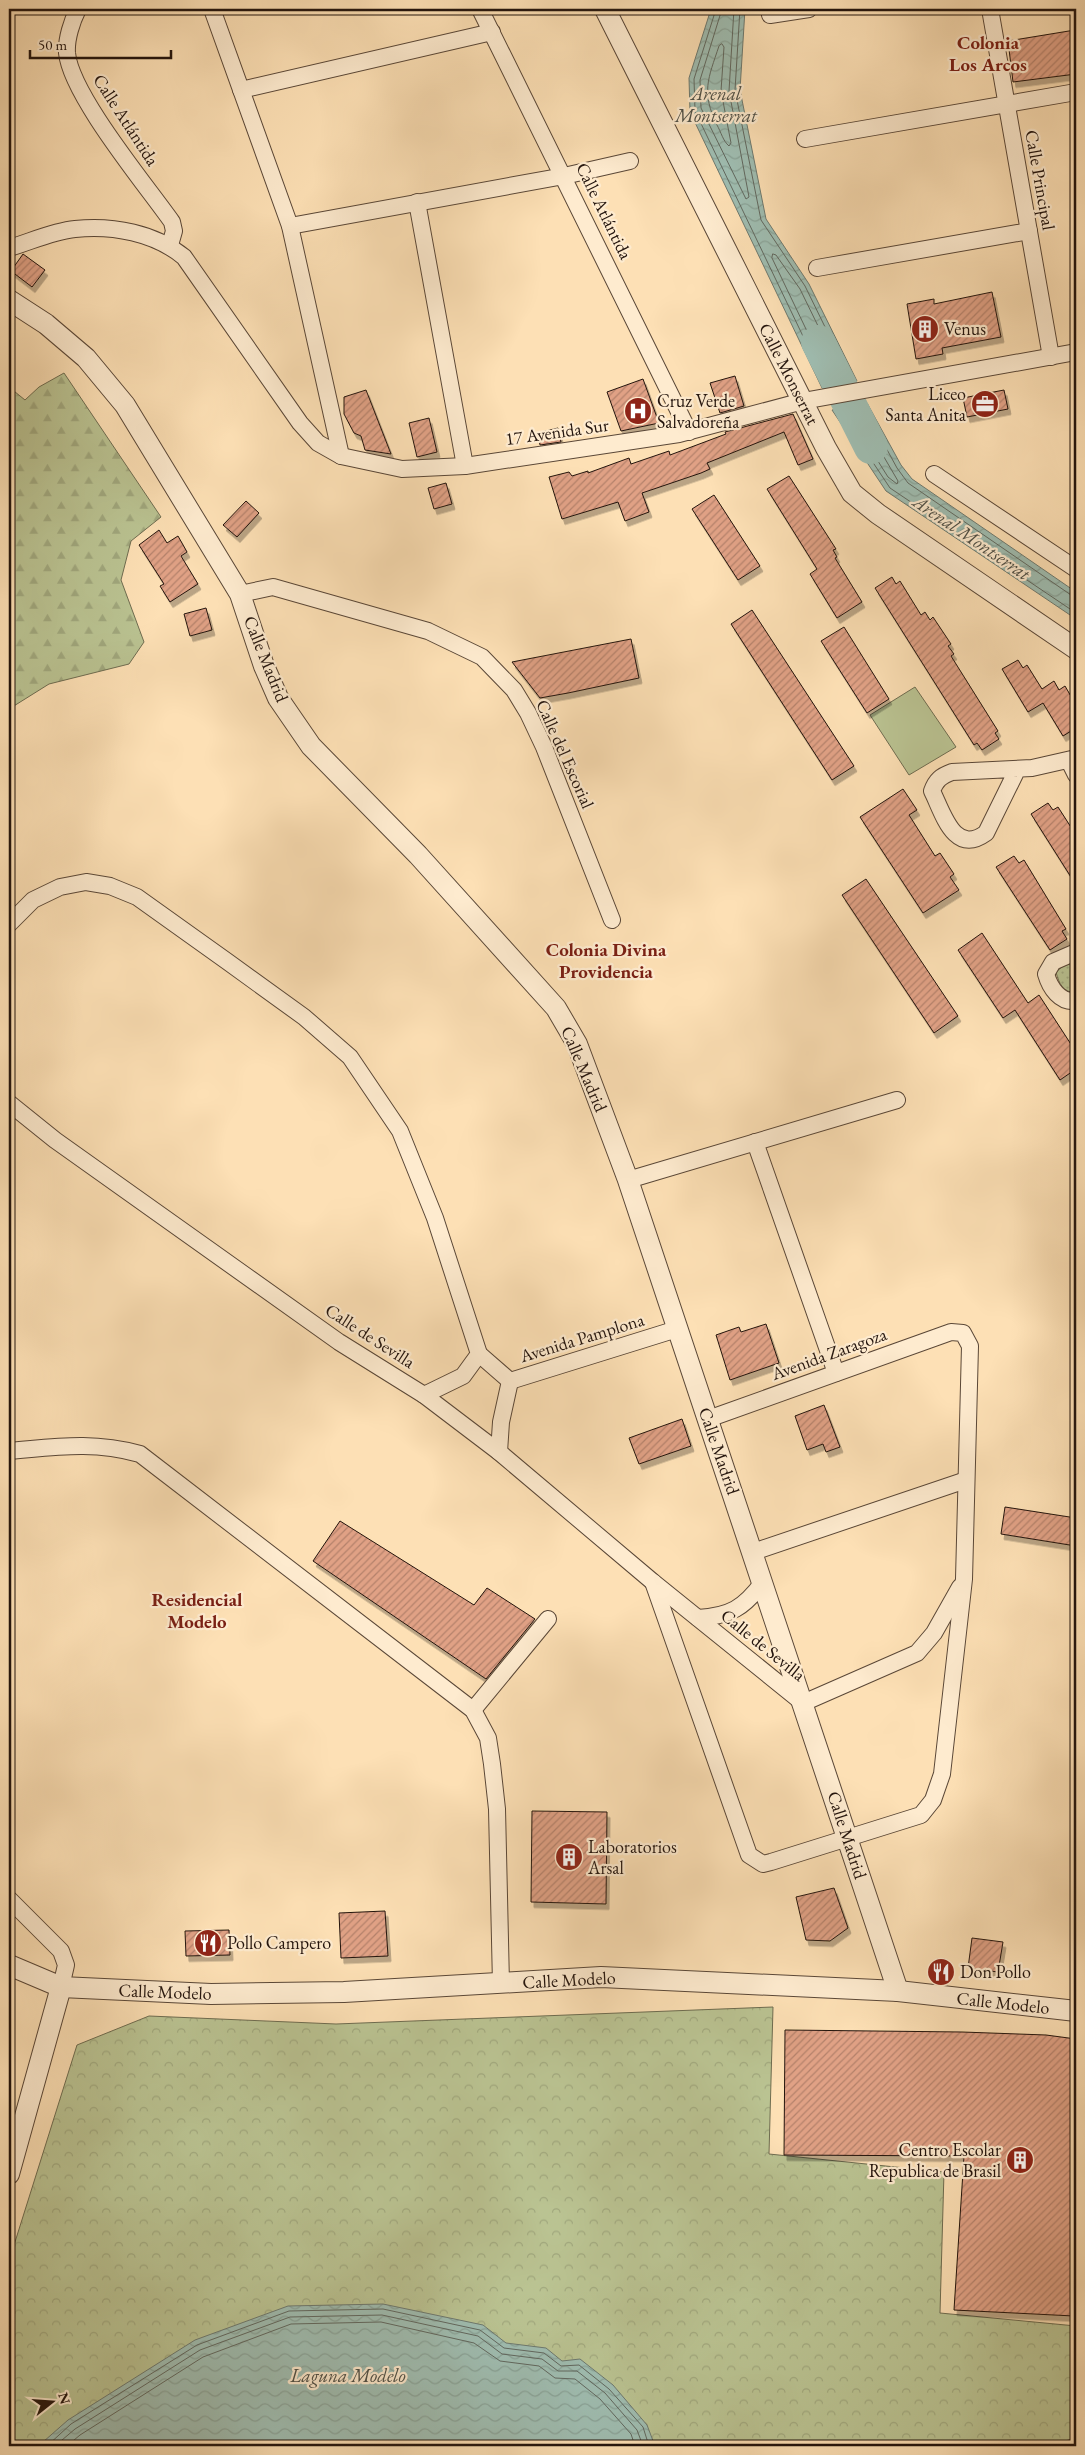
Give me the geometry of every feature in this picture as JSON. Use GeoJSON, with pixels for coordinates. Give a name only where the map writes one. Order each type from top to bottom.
{"type":"FeatureCollection","features":[{"type":"Feature","properties":{"kind":"street","name":"Calle Atlántida"},"geometry":{"type":"LineString","coordinates":[[78,9],[72,20],[67,53],[76,79],[95,114],[172,222],[174,231],[170,245]]}},
{"type":"Feature","properties":{"kind":"street"},"geometry":{"type":"LineString","coordinates":[[212,9],[290,226],[341,456]]}},
{"type":"Feature","properties":{"kind":"street","name":"Calle Atlántida"},"geometry":{"type":"LineString","coordinates":[[480,9],[689,432]]}},
{"type":"Feature","properties":{"kind":"street","name":"Calle Monserrat"},"geometry":{"type":"LineString","coordinates":[[605,9],[826,448],[852,493],[900,530],[1076,649]]}},
{"type":"Feature","properties":{"kind":"street"},"geometry":{"type":"LineString","coordinates":[[770,15],[809,9]]}},
{"type":"Feature","properties":{"kind":"street","name":"Calle Principal"},"geometry":{"type":"LineString","coordinates":[[990,9],[1051,357]]}},
{"type":"Feature","properties":{"kind":"street"},"geometry":{"type":"LineString","coordinates":[[241,90],[492,32]]}},
{"type":"Feature","properties":{"kind":"street"},"geometry":{"type":"LineString","coordinates":[[805,139],[1076,92]]}},
{"type":"Feature","properties":{"kind":"street"},"geometry":{"type":"LineString","coordinates":[[290,226],[564,176],[630,161]]}},
{"type":"Feature","properties":{"kind":"street"},"geometry":{"type":"LineString","coordinates":[[417,202],[465,466]]}},
{"type":"Feature","properties":{"kind":"street"},"geometry":{"type":"LineString","coordinates":[[9,248],[75,229],[115,230],[139,234],[170,245]]}},
{"type":"Feature","properties":{"kind":"street"},"geometry":{"type":"LineString","coordinates":[[817,268],[1029,231]]}},
{"type":"Feature","properties":{"kind":"street","name":"17 Avenida Sur"},"geometry":{"type":"LineString","coordinates":[[170,245],[184,257],[300,423],[318,443],[341,456],[402,469],[465,466],[689,432],[803,401],[862,392],[1076,352]]}},
{"type":"Feature","properties":{"kind":"street","name":"Calle Madrid"},"geometry":{"type":"LineString","coordinates":[[9,300],[46,324],[86,358],[125,405],[240,594],[264,666],[278,698],[311,746],[418,855],[556,1008],[577,1044],[628,1180],[898,1991]]}},
{"type":"Feature","properties":{"kind":"street"},"geometry":{"type":"LineString","coordinates":[[934,474],[1076,569]]}},
{"type":"Feature","properties":{"kind":"street","name":"Calle del Escorial"},"geometry":{"type":"LineString","coordinates":[[240,594],[273,587],[428,631],[482,657],[514,690],[540,738],[612,920]]}},
{"type":"Feature","properties":{"kind":"street"},"geometry":{"type":"LineString","coordinates":[[1017,770],[986,833],[980,837],[966,840],[953,834],[932,791],[936,782],[943,775],[952,772],[1017,770],[1074,765]]}},
{"type":"Feature","properties":{"kind":"street"},"geometry":{"type":"LineString","coordinates":[[9,924],[33,900],[60,887],[86,882],[110,886],[137,897],[220,956],[304,1017],[350,1057],[400,1131],[435,1218],[479,1354],[463,1376],[424,1395]]}},
{"type":"Feature","properties":{"kind":"street"},"geometry":{"type":"LineString","coordinates":[[1076,952],[1053,962],[1046,974],[1049,984],[1057,995],[1069,1002],[1076,1000]]}},
{"type":"Feature","properties":{"kind":"street"},"geometry":{"type":"LineString","coordinates":[[628,1180],[897,1100]]}},
{"type":"Feature","properties":{"kind":"street","name":"Calle de Sevilla"},"geometry":{"type":"LineString","coordinates":[[9,1103],[55,1140],[339,1342],[424,1395],[499,1452],[652,1582],[803,1703]]}},
{"type":"Feature","properties":{"kind":"street"},"geometry":{"type":"LineString","coordinates":[[755,1142],[836,1373]]}},
{"type":"Feature","properties":{"kind":"street","name":"Avenida Pamplona"},"geometry":{"type":"LineString","coordinates":[[479,1354],[510,1381],[677,1329]]}},
{"type":"Feature","properties":{"kind":"street","name":"Avenida Zaragoza"},"geometry":{"type":"LineString","coordinates":[[708,1418],[951,1332],[963,1333],[970,1346],[966,1480]]}},
{"type":"Feature","properties":{"kind":"street"},"geometry":{"type":"LineString","coordinates":[[499,1452],[501,1422],[510,1381]]}},
{"type":"Feature","properties":{"kind":"street"},"geometry":{"type":"LineString","coordinates":[[9,1451],[89,1445],[113,1447],[140,1454],[473,1710],[488,1738],[492,1764],[497,1819],[501,1984]]}},
{"type":"Feature","properties":{"kind":"street"},"geometry":{"type":"LineString","coordinates":[[652,1582],[749,1855],[763,1864],[921,1814],[933,1800],[942,1774],[964,1579],[966,1480],[753,1552]]}},
{"type":"Feature","properties":{"kind":"street"},"geometry":{"type":"LineString","coordinates":[[803,1703],[917,1652],[934,1633],[964,1579]]}},
{"type":"Feature","properties":{"kind":"street","name":"Calle de Sevilla"},"geometry":{"type":"LineString","coordinates":[[698,1618],[718,1617],[736,1610],[752,1598],[763,1582]]}},
{"type":"Feature","properties":{"kind":"street"},"geometry":{"type":"LineString","coordinates":[[473,1710],[548,1619]]}},
{"type":"Feature","properties":{"kind":"street"},"geometry":{"type":"LineString","coordinates":[[9,1899],[62,1951],[66,1965],[12,2155],[9,2174]]}},
{"type":"Feature","properties":{"kind":"street"},"geometry":{"type":"LineString","coordinates":[[9,1965],[61,1987]]}},
{"type":"Feature","properties":{"kind":"street","name":"Calle Modelo"},"geometry":{"type":"LineString","coordinates":[[61,1987],[210,1994],[344,1992],[601,1977],[898,1991],[1076,2011]]}},
{"type":"Feature","properties":{"kind":"green space"},"geometry":{"type":"Polygon","coordinates":[[[64,373],[161,517],[131,541],[121,580],[144,642],[129,664],[49,684],[9,709],[9,387],[25,400],[39,387],[64,373]]]}},
{"type":"Feature","properties":{"kind":"green space"},"geometry":{"type":"Polygon","coordinates":[[[915,687],[956,747],[909,775],[870,715],[915,687]]]}},
{"type":"Feature","properties":{"kind":"green space"},"geometry":{"type":"Polygon","coordinates":[[[1076,959],[1076,993],[1062,987],[1056,972],[1076,959]]]}},
{"type":"Feature","properties":{"kind":"green space"},"geometry":{"type":"Polygon","coordinates":[[[773,2007],[769,2154],[944,2172],[940,2313],[1076,2326],[1076,2437],[1053,2446],[9,2446],[9,2261],[77,2045],[149,2016],[336,2024],[773,2007]]]}},
{"type":"Feature","properties":{"kind":"water","name":"Arenal Montserrat"},"geometry":{"type":"Polygon","coordinates":[[[711,9],[745,9],[740,90],[766,219],[809,284],[857,381],[822,388],[690,112],[689,78],[711,9]]]}},
{"type":"Feature","properties":{"kind":"water","name":"Arenal Montserrat"},"geometry":{"type":"Polygon","coordinates":[[[867,403],[901,465],[912,479],[1076,592],[1076,619],[886,491],[832,410],[867,403]]]}},
{"type":"Feature","properties":{"kind":"water","name":"Laguna Modelo"},"geometry":{"type":"Polygon","coordinates":[[[383,2304],[483,2325],[506,2343],[546,2348],[562,2361],[580,2359],[613,2385],[647,2425],[655,2446],[42,2446],[43,2442],[68,2420],[195,2340],[288,2306],[383,2304]]]}},
{"type":"Feature","properties":{"kind":"building"},"geometry":{"type":"Polygon","coordinates":[[[1075,30],[1076,74],[1013,82],[1008,41],[1075,30]]]}},
{"type":"Feature","properties":{"kind":"building"},"geometry":{"type":"Polygon","coordinates":[[[23,254],[45,270],[32,287],[11,271],[23,254]]]}},
{"type":"Feature","properties":{"kind":"building"},"geometry":{"type":"Polygon","coordinates":[[[992,292],[1001,337],[942,348],[943,354],[916,359],[907,304],[934,299],[934,304],[992,292]]]}},
{"type":"Feature","properties":{"kind":"building"},"geometry":{"type":"Polygon","coordinates":[[[735,376],[744,406],[720,413],[710,383],[735,376]]]}},
{"type":"Feature","properties":{"kind":"building","name":"Cruz Verde Salvadoreña"},"geometry":{"type":"Polygon","coordinates":[[[643,379],[659,423],[621,431],[607,392],[643,379]]]}},
{"type":"Feature","properties":{"kind":"building"},"geometry":{"type":"Polygon","coordinates":[[[366,390],[391,454],[365,450],[361,436],[354,433],[344,414],[344,397],[366,390]]]}},
{"type":"Feature","properties":{"kind":"building","name":"Liceo Santa Anita"},"geometry":{"type":"Polygon","coordinates":[[[1004,390],[1008,409],[967,417],[963,398],[1004,390]]]}},
{"type":"Feature","properties":{"kind":"building"},"geometry":{"type":"Polygon","coordinates":[[[793,414],[813,459],[798,465],[784,432],[707,463],[710,469],[701,473],[642,493],[649,512],[625,521],[618,502],[562,519],[549,477],[569,472],[572,476],[588,471],[588,473],[629,458],[631,464],[669,451],[670,455],[726,434],[725,432],[793,414]]]}},
{"type":"Feature","properties":{"kind":"building"},"geometry":{"type":"Polygon","coordinates":[[[429,418],[437,452],[417,457],[409,423],[429,418]]]}},
{"type":"Feature","properties":{"kind":"building"},"geometry":{"type":"Polygon","coordinates":[[[558,428],[561,442],[540,445],[538,433],[558,428]]]}},
{"type":"Feature","properties":{"kind":"building"},"geometry":{"type":"Polygon","coordinates":[[[789,476],[836,549],[833,550],[837,557],[835,558],[862,602],[837,618],[810,574],[817,569],[767,489],[789,476]]]}},
{"type":"Feature","properties":{"kind":"building"},"geometry":{"type":"Polygon","coordinates":[[[446,483],[452,504],[434,509],[428,488],[446,483]]]}},
{"type":"Feature","properties":{"kind":"building"},"geometry":{"type":"Polygon","coordinates":[[[714,495],[760,566],[738,580],[692,509],[714,495]]]}},
{"type":"Feature","properties":{"kind":"building"},"geometry":{"type":"Polygon","coordinates":[[[246,501],[259,513],[237,537],[223,525],[246,501]]]}},
{"type":"Feature","properties":{"kind":"building"},"geometry":{"type":"Polygon","coordinates":[[[159,530],[167,543],[178,536],[187,552],[181,556],[198,584],[170,602],[160,586],[164,584],[139,545],[159,530]]]}},
{"type":"Feature","properties":{"kind":"building"},"geometry":{"type":"Polygon","coordinates":[[[892,577],[896,584],[900,581],[921,615],[925,612],[930,620],[933,617],[951,644],[948,646],[954,654],[951,656],[998,731],[995,733],[999,739],[982,750],[977,743],[974,745],[875,588],[892,577]]]}},
{"type":"Feature","properties":{"kind":"building"},"geometry":{"type":"Polygon","coordinates":[[[206,608],[212,630],[190,636],[184,614],[206,608]]]}},
{"type":"Feature","properties":{"kind":"building"},"geometry":{"type":"Polygon","coordinates":[[[752,610],[854,766],[832,780],[731,624],[752,610]]]}},
{"type":"Feature","properties":{"kind":"building"},"geometry":{"type":"Polygon","coordinates":[[[844,627],[889,699],[867,713],[821,641],[844,627]]]}},
{"type":"Feature","properties":{"kind":"building"},"geometry":{"type":"Polygon","coordinates":[[[631,639],[639,678],[568,693],[540,698],[512,662],[631,639]]]}},
{"type":"Feature","properties":{"kind":"building"},"geometry":{"type":"Polygon","coordinates":[[[1018,660],[1023,668],[1027,665],[1042,689],[1054,681],[1059,690],[1065,686],[1076,705],[1076,728],[1063,736],[1043,703],[1028,712],[1002,669],[1018,660]]]}},
{"type":"Feature","properties":{"kind":"building"},"geometry":{"type":"Polygon","coordinates":[[[903,789],[917,810],[909,815],[935,856],[940,853],[954,874],[950,877],[959,890],[923,913],[860,817],[903,789]]]}},
{"type":"Feature","properties":{"kind":"building"},"geometry":{"type":"Polygon","coordinates":[[[1048,803],[1053,810],[1058,807],[1076,835],[1071,839],[1076,848],[1076,885],[1031,814],[1048,803]]]}},
{"type":"Feature","properties":{"kind":"building"},"geometry":{"type":"Polygon","coordinates":[[[1014,856],[1019,863],[1024,860],[1066,929],[1062,931],[1067,939],[1050,950],[996,867],[1014,856]]]}},
{"type":"Feature","properties":{"kind":"building"},"geometry":{"type":"Polygon","coordinates":[[[866,879],[958,1016],[934,1033],[842,895],[866,879]]]}},
{"type":"Feature","properties":{"kind":"building"},"geometry":{"type":"Polygon","coordinates":[[[982,933],[1028,1003],[1039,995],[1076,1052],[1076,1069],[1060,1080],[1015,1010],[1003,1018],[958,950],[982,933]]]}},
{"type":"Feature","properties":{"kind":"building"},"geometry":{"type":"Polygon","coordinates":[[[766,1324],[779,1363],[730,1380],[716,1335],[739,1327],[741,1332],[766,1324]]]}},
{"type":"Feature","properties":{"kind":"building"},"geometry":{"type":"Polygon","coordinates":[[[824,1405],[840,1447],[826,1452],[823,1444],[807,1450],[795,1416],[824,1405]]]}},
{"type":"Feature","properties":{"kind":"building"},"geometry":{"type":"Polygon","coordinates":[[[682,1419],[691,1446],[639,1464],[629,1438],[682,1419]]]}},
{"type":"Feature","properties":{"kind":"building"},"geometry":{"type":"Polygon","coordinates":[[[1005,1507],[1076,1518],[1076,1546],[1001,1534],[1005,1507]]]}},
{"type":"Feature","properties":{"kind":"building"},"geometry":{"type":"Polygon","coordinates":[[[340,1521],[474,1605],[487,1588],[535,1619],[486,1679],[313,1561],[340,1521]]]}},
{"type":"Feature","properties":{"kind":"building","name":"Laboratorios Arsal"},"geometry":{"type":"Polygon","coordinates":[[[532,1811],[607,1812],[606,1904],[531,1902],[532,1811]]]}},
{"type":"Feature","properties":{"kind":"building"},"geometry":{"type":"Polygon","coordinates":[[[834,1888],[848,1928],[830,1941],[806,1940],[796,1897],[834,1888]]]}},
{"type":"Feature","properties":{"kind":"building"},"geometry":{"type":"Polygon","coordinates":[[[385,1911],[388,1956],[341,1958],[339,1913],[385,1911]]]}},
{"type":"Feature","properties":{"kind":"building","name":"Pollo Campero"},"geometry":{"type":"Polygon","coordinates":[[[229,1930],[230,1955],[186,1956],[185,1931],[229,1930]]]}},
{"type":"Feature","properties":{"kind":"building"},"geometry":{"type":"Polygon","coordinates":[[[972,1938],[1003,1942],[998,1972],[968,1968],[972,1938]]]}},
{"type":"Feature","properties":{"kind":"building"},"geometry":{"type":"Polygon","coordinates":[[[785,2030],[962,2032],[1046,2035],[1076,2039],[1076,2281],[1074,2316],[954,2310],[964,2156],[784,2155],[785,2030]]]}},
{"type":"Feature","properties":{"kind":"waterway","name":"Arenal Montserrat"},"geometry":{"type":"LineString","coordinates":[[818,342],[871,447]]}},
{"type":"Feature","properties":{"kind":"place","name":"Venus"},"geometry":{"type":"Point","coordinates":[925,329]}},
{"type":"Feature","properties":{"kind":"place","name":"Liceo Santa Anita"},"geometry":{"type":"Point","coordinates":[985,404]}},
{"type":"Feature","properties":{"kind":"place","name":"Cruz Verde Salvadoreña"},"geometry":{"type":"Point","coordinates":[638,411]}},
{"type":"Feature","properties":{"kind":"place","name":"Laboratorios Arsal"},"geometry":{"type":"Point","coordinates":[569,1857]}},
{"type":"Feature","properties":{"kind":"place","name":"Pollo Campero"},"geometry":{"type":"Point","coordinates":[208,1943]}},
{"type":"Feature","properties":{"kind":"place","name":"Don Pollo"},"geometry":{"type":"Point","coordinates":[941,1972]}},
{"type":"Feature","properties":{"kind":"place","name":"Centro Escolar Republica de Brasil"},"geometry":{"type":"Point","coordinates":[1020,2160]}},
{"type":"Feature","properties":{"kind":"district","name":"Colonia Los Arcos"},"geometry":{"type":"Point","coordinates":[988,53]}},
{"type":"Feature","properties":{"kind":"district","name":"Colonia Divina Providencia"},"geometry":{"type":"Point","coordinates":[606,960]}},
{"type":"Feature","properties":{"kind":"district","name":"Residencial Modelo"},"geometry":{"type":"Point","coordinates":[197,1610]}}]}
